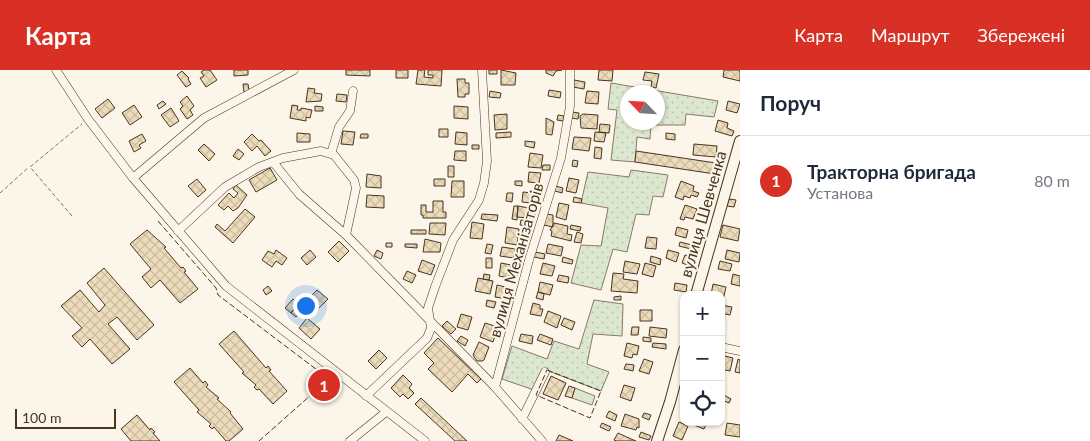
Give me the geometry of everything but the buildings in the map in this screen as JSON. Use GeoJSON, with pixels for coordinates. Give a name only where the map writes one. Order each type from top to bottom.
{"type":"FeatureCollection","features":[{"type":"Feature","properties":{"kind":"main road","name":"вулиця Шевченка"},"geometry":{"type":"LineString","coordinates":[[697,291],[740,141]]}},
{"type":"Feature","properties":{"kind":"main road"},"geometry":{"type":"LineString","coordinates":[[657,441],[680,365]]}},
{"type":"Feature","properties":{"kind":"street"},"geometry":{"type":"LineString","coordinates":[[56,70],[88,119],[133,178],[237,297],[425,441]]}},
{"type":"Feature","properties":{"kind":"street"},"geometry":{"type":"LineString","coordinates":[[133,178],[204,118],[294,70]]}},
{"type":"Feature","properties":{"kind":"street"},"geometry":{"type":"LineString","coordinates":[[366,396],[427,338],[431,328],[428,319],[428,308],[453,240],[479,200],[487,161],[482,70]]}},
{"type":"Feature","properties":{"kind":"street","name":"вулиця Механізаторів"},"geometry":{"type":"LineString","coordinates":[[495,388],[532,251],[561,158],[570,106],[570,70]]}},
{"type":"Feature","properties":{"kind":"street"},"geometry":{"type":"LineString","coordinates":[[331,154],[339,127],[350,111],[353,91]]}},
{"type":"Feature","properties":{"kind":"street"},"geometry":{"type":"LineString","coordinates":[[178,231],[225,187],[273,162],[307,153],[321,152],[331,154],[354,180],[356,188],[346,235]]}},
{"type":"Feature","properties":{"kind":"street"},"geometry":{"type":"LineString","coordinates":[[273,162],[299,194],[346,235],[495,388],[542,441]]}},
{"type":"Feature","properties":{"kind":"street"},"geometry":{"type":"LineString","coordinates":[[725,348],[740,351]]}},
{"type":"Feature","properties":{"kind":"street"},"geometry":{"type":"LineString","coordinates":[[522,419],[545,372]]}},
{"type":"Feature","properties":{"kind":"street"},"geometry":{"type":"LineString","coordinates":[[350,441],[386,412]]}},
{"type":"Feature","properties":{"kind":"path"},"geometry":{"type":"LineString","coordinates":[[0,193],[88,119]]}},
{"type":"Feature","properties":{"kind":"path"},"geometry":{"type":"LineString","coordinates":[[30,167],[72,216]]}},
{"type":"Feature","properties":{"kind":"green space"},"geometry":{"type":"Polygon","coordinates":[[[611,83],[623,85],[620,85],[620,130],[651,130],[650,139],[637,137],[635,162],[611,160],[617,110],[608,109],[611,83]]]}},
{"type":"Feature","properties":{"kind":"green space"},"geometry":{"type":"Polygon","coordinates":[[[665,92],[718,101],[714,117],[686,114],[685,125],[665,125],[665,92]]]}},
{"type":"Feature","properties":{"kind":"green space"},"geometry":{"type":"Polygon","coordinates":[[[631,170],[668,175],[663,197],[653,196],[649,215],[636,214],[627,252],[613,249],[601,290],[571,283],[581,245],[601,246],[608,208],[581,203],[588,172],[629,177],[631,170]]]}},
{"type":"Feature","properties":{"kind":"green space"},"geometry":{"type":"Polygon","coordinates":[[[594,300],[623,304],[622,336],[593,334],[587,364],[609,372],[601,391],[543,369],[534,390],[502,379],[512,346],[547,359],[554,341],[579,349],[594,300]]]}},
{"type":"Feature","properties":{"kind":"green space"},"geometry":{"type":"Polygon","coordinates":[[[575,388],[595,396],[592,405],[572,398],[575,388]]]}},
{"type":"Feature","properties":{"kind":"fence"},"geometry":{"type":"LineString","coordinates":[[158,221],[216,288],[218,295],[329,379],[259,441]]}},
{"type":"Feature","properties":{"kind":"fence"},"geometry":{"type":"LineString","coordinates":[[547,370],[601,391],[590,418],[536,395],[547,370]]}},
{"type":"Feature","properties":{"kind":"place","name":"Тракторна бригада"},"geometry":{"type":"Point","coordinates":[324,385]}}]}
